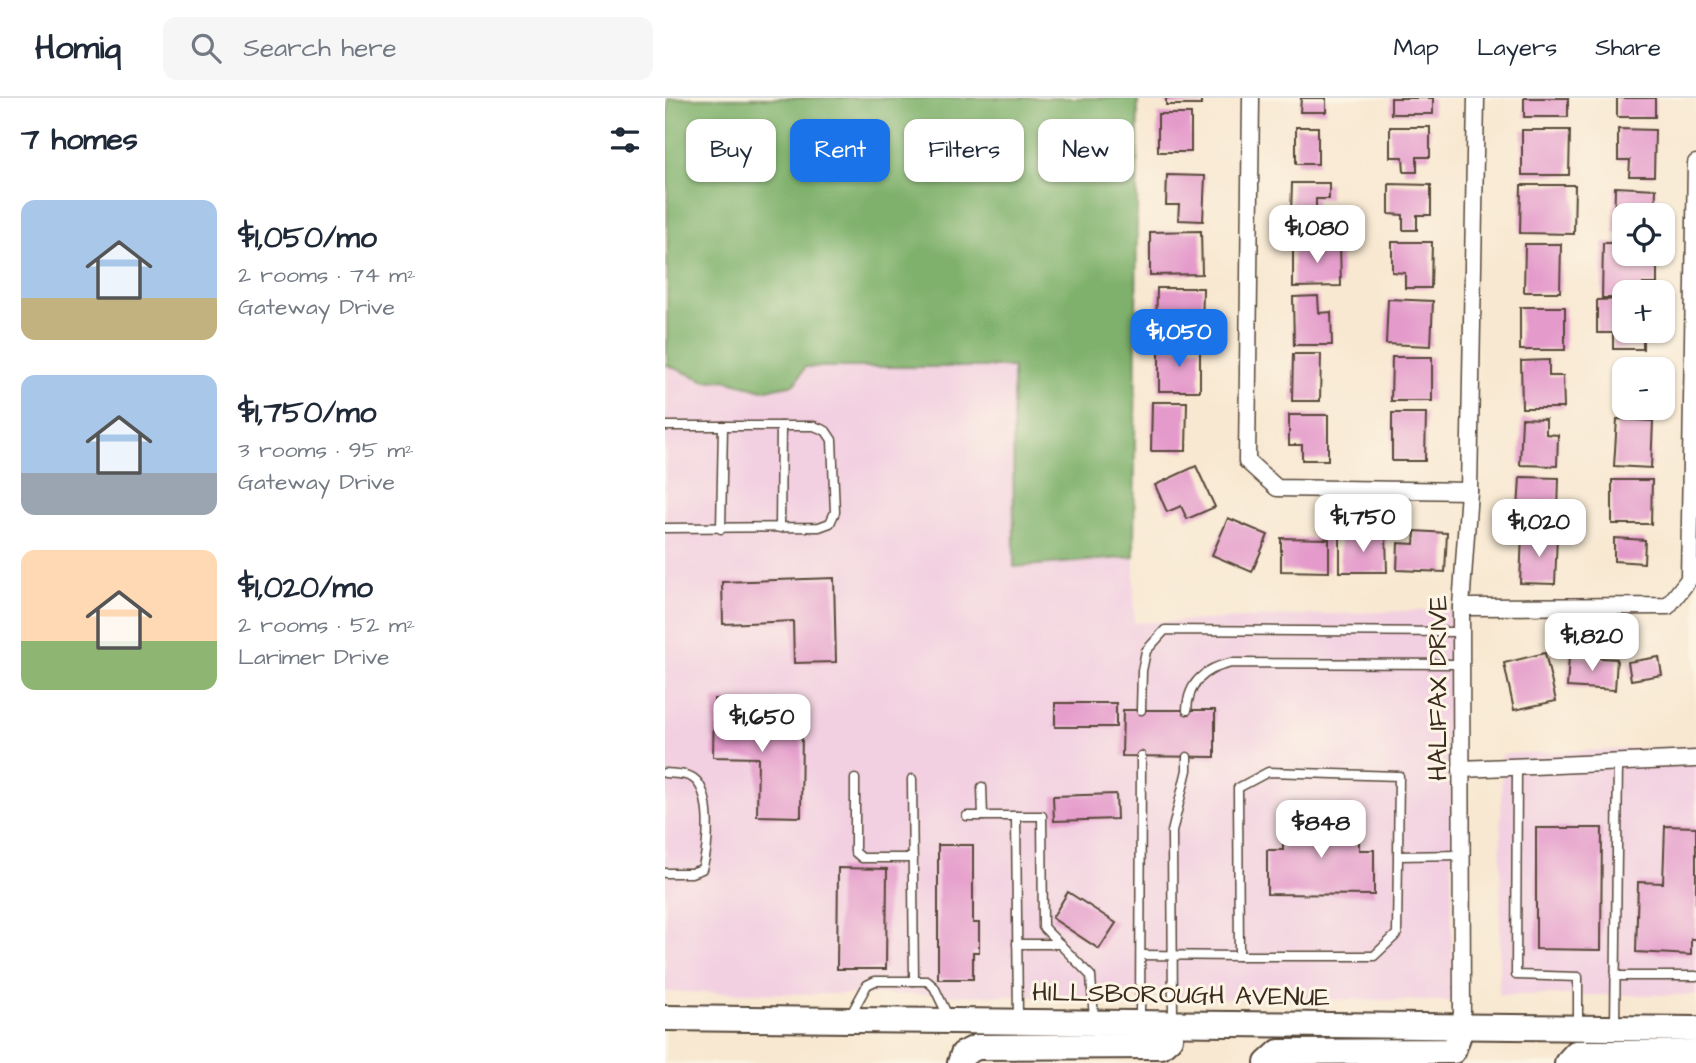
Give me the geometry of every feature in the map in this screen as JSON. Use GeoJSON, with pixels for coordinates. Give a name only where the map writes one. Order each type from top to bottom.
{"type":"FeatureCollection","features":[{"type":"Feature","properties":{"kind":"main road","name":"HILLSBOROUGH AVENUE"},"geometry":{"type":"LineString","coordinates":[[665,1018],[1696,1029]]}},
{"type":"Feature","properties":{"kind":"main road"},"geometry":{"type":"LineString","coordinates":[[960,1063],[964,1054],[977,1047],[1161,1046],[1170,1038],[1173,1023]]}},
{"type":"Feature","properties":{"kind":"main road"},"geometry":{"type":"LineString","coordinates":[[1267,1063],[1279,1052],[1453,1051],[1462,1026]]}},
{"type":"Feature","properties":{"kind":"main road"},"geometry":{"type":"LineString","coordinates":[[1567,1063],[1576,1053],[1696,1053]]}},
{"type":"Feature","properties":{"kind":"street"},"geometry":{"type":"LineString","coordinates":[[1251,98],[1247,461],[1277,488],[1469,491]]}},
{"type":"Feature","properties":{"kind":"street","name":"HALIFAX DRIVE"},"geometry":{"type":"LineString","coordinates":[[1462,1026],[1461,607],[1469,491],[1476,98]]}},
{"type":"Feature","properties":{"kind":"street"},"geometry":{"type":"LineString","coordinates":[[1461,607],[1668,606],[1692,579],[1696,163]]}},
{"type":"Feature","properties":{"kind":"street"},"geometry":{"type":"LineString","coordinates":[[1461,769],[1696,759]]}},
{"type":"Feature","properties":{"kind":"lane"},"geometry":{"type":"LineString","coordinates":[[665,426],[814,426],[827,431],[832,440],[835,512],[830,523],[819,527],[665,528]]}},
{"type":"Feature","properties":{"kind":"lane"},"geometry":{"type":"LineString","coordinates":[[721,529],[723,426]]}},
{"type":"Feature","properties":{"kind":"lane"},"geometry":{"type":"LineString","coordinates":[[780,528],[781,426]]}},
{"type":"Feature","properties":{"kind":"lane"},"geometry":{"type":"LineString","coordinates":[[1141,709],[1142,671],[1146,651],[1165,630],[1461,632]]}},
{"type":"Feature","properties":{"kind":"lane"},"geometry":{"type":"LineString","coordinates":[[1187,710],[1193,689],[1204,673],[1215,666],[1231,663],[1461,664]]}},
{"type":"Feature","properties":{"kind":"lane"},"geometry":{"type":"LineString","coordinates":[[1140,1023],[1141,756]]}},
{"type":"Feature","properties":{"kind":"lane"},"geometry":{"type":"LineString","coordinates":[[1173,1023],[1172,832],[1187,770],[1187,757]]}},
{"type":"Feature","properties":{"kind":"lane"},"geometry":{"type":"LineString","coordinates":[[1615,1028],[1618,762]]}},
{"type":"Feature","properties":{"kind":"lane"},"geometry":{"type":"LineString","coordinates":[[1517,766],[1516,975],[1578,977],[1578,1028]]}},
{"type":"Feature","properties":{"kind":"lane"},"geometry":{"type":"LineString","coordinates":[[1141,955],[1239,956],[1374,956],[1397,934],[1399,776],[1268,772],[1238,789],[1239,956]]}},
{"type":"Feature","properties":{"kind":"lane"},"geometry":{"type":"LineString","coordinates":[[665,774],[691,776],[700,785],[707,803],[706,857],[702,869],[691,873],[665,873]]}},
{"type":"Feature","properties":{"kind":"lane"},"geometry":{"type":"LineString","coordinates":[[855,779],[855,852],[862,858],[913,858]]}},
{"type":"Feature","properties":{"kind":"lane"},"geometry":{"type":"LineString","coordinates":[[912,779],[914,981]]}},
{"type":"Feature","properties":{"kind":"lane"},"geometry":{"type":"LineString","coordinates":[[982,787],[983,816]]}},
{"type":"Feature","properties":{"kind":"lane"},"geometry":{"type":"LineString","coordinates":[[967,816],[1042,816],[1043,927],[1091,976],[1094,1023]]}},
{"type":"Feature","properties":{"kind":"lane"},"geometry":{"type":"LineString","coordinates":[[1016,816],[1018,1022]]}},
{"type":"Feature","properties":{"kind":"lane"},"geometry":{"type":"LineString","coordinates":[[1398,856],[1461,855]]}},
{"type":"Feature","properties":{"kind":"lane"},"geometry":{"type":"LineString","coordinates":[[1017,944],[1060,944]]}},
{"type":"Feature","properties":{"kind":"lane"},"geometry":{"type":"LineString","coordinates":[[1615,976],[1696,976]]}},
{"type":"Feature","properties":{"kind":"lane"},"geometry":{"type":"LineString","coordinates":[[847,1020],[867,985],[876,981],[927,981],[934,987],[951,1022]]}},
{"type":"Feature","properties":{"kind":"shaded area"},"geometry":{"type":"Polygon","coordinates":[[[667,365],[706,381],[724,380],[763,390],[805,367],[1014,367],[1015,567],[1134,557],[1134,623],[1451,609],[1452,1001],[665,992],[667,365]]]}},
{"type":"Feature","properties":{"kind":"shaded area"},"geometry":{"type":"Polygon","coordinates":[[[1696,746],[1696,995],[1499,995],[1502,754],[1696,746]]]}},
{"type":"Feature","properties":{"kind":"green space"},"geometry":{"type":"Polygon","coordinates":[[[668,98],[1138,98],[1134,557],[1014,567],[1013,367],[805,367],[795,384],[763,390],[725,380],[706,381],[667,365],[668,98]]]}},
{"type":"Feature","properties":{"kind":"building"},"geometry":{"type":"Polygon","coordinates":[[[1166,98],[1201,98],[1201,105],[1166,105],[1166,98]]]}},
{"type":"Feature","properties":{"kind":"building"},"geometry":{"type":"Polygon","coordinates":[[[1301,98],[1326,98],[1326,112],[1300,112],[1301,98]]]}},
{"type":"Feature","properties":{"kind":"building"},"geometry":{"type":"Polygon","coordinates":[[[1391,98],[1433,98],[1433,114],[1391,114],[1391,98]]]}},
{"type":"Feature","properties":{"kind":"building"},"geometry":{"type":"Polygon","coordinates":[[[1524,98],[1568,98],[1568,117],[1524,117],[1524,98]]]}},
{"type":"Feature","properties":{"kind":"building"},"geometry":{"type":"Polygon","coordinates":[[[1617,98],[1655,98],[1655,117],[1617,117],[1617,98]]]}},
{"type":"Feature","properties":{"kind":"building"},"geometry":{"type":"Polygon","coordinates":[[[1158,114],[1191,114],[1191,152],[1158,152],[1158,114]]]}},
{"type":"Feature","properties":{"kind":"building"},"geometry":{"type":"Polygon","coordinates":[[[1296,127],[1318,127],[1318,164],[1296,164],[1296,127]]]}},
{"type":"Feature","properties":{"kind":"building"},"geometry":{"type":"Polygon","coordinates":[[[1390,127],[1430,127],[1430,157],[1417,157],[1417,172],[1404,172],[1403,157],[1390,157],[1390,127]]]}},
{"type":"Feature","properties":{"kind":"building"},"geometry":{"type":"Polygon","coordinates":[[[1618,129],[1655,130],[1654,176],[1629,176],[1630,160],[1618,160],[1618,129]]]}},
{"type":"Feature","properties":{"kind":"building"},"geometry":{"type":"Polygon","coordinates":[[[1522,130],[1570,130],[1569,175],[1522,175],[1522,130]]]}},
{"type":"Feature","properties":{"kind":"building"},"geometry":{"type":"Polygon","coordinates":[[[1167,175],[1205,176],[1203,221],[1178,220],[1179,205],[1166,205],[1167,175]]]}},
{"type":"Feature","properties":{"kind":"building"},"geometry":{"type":"Polygon","coordinates":[[[1292,183],[1329,183],[1329,199],[1316,199],[1316,214],[1291,214],[1292,183]]]}},
{"type":"Feature","properties":{"kind":"building"},"geometry":{"type":"Polygon","coordinates":[[[1389,184],[1431,185],[1431,215],[1417,215],[1417,230],[1403,230],[1403,215],[1389,214],[1389,184]]]}},
{"type":"Feature","properties":{"kind":"building"},"geometry":{"type":"Polygon","coordinates":[[[1521,185],[1575,185],[1574,234],[1520,233],[1521,185]]]}},
{"type":"Feature","properties":{"kind":"building"},"geometry":{"type":"Polygon","coordinates":[[[1615,187],[1656,189],[1655,203],[1615,203],[1615,187]]]}},
{"type":"Feature","properties":{"kind":"building"},"geometry":{"type":"Polygon","coordinates":[[[1201,231],[1202,274],[1150,275],[1150,232],[1201,231]]]}},
{"type":"Feature","properties":{"kind":"building"},"geometry":{"type":"Polygon","coordinates":[[[1392,242],[1432,242],[1431,288],[1405,288],[1405,273],[1392,272],[1392,242]]]}},
{"type":"Feature","properties":{"kind":"building"},"geometry":{"type":"Polygon","coordinates":[[[1340,243],[1341,286],[1293,287],[1293,244],[1340,243]]]}},
{"type":"Feature","properties":{"kind":"building"},"geometry":{"type":"Polygon","coordinates":[[[1603,243],[1612,243],[1612,266],[1657,266],[1657,280],[1612,280],[1612,298],[1602,298],[1603,243]]]}},
{"type":"Feature","properties":{"kind":"building"},"geometry":{"type":"Polygon","coordinates":[[[1525,244],[1561,244],[1560,292],[1524,292],[1525,244]]]}},
{"type":"Feature","properties":{"kind":"building"},"geometry":{"type":"Polygon","coordinates":[[[1157,288],[1203,288],[1202,336],[1156,335],[1157,288]]]}},
{"type":"Feature","properties":{"kind":"building"},"geometry":{"type":"Polygon","coordinates":[[[1318,296],[1319,313],[1331,312],[1332,345],[1294,345],[1293,297],[1318,296]]]}},
{"type":"Feature","properties":{"kind":"building"},"geometry":{"type":"Polygon","coordinates":[[[1388,299],[1433,301],[1431,346],[1386,344],[1388,299]]]}},
{"type":"Feature","properties":{"kind":"building"},"geometry":{"type":"Polygon","coordinates":[[[1612,299],[1612,333],[1597,333],[1597,300],[1612,299]]]}},
{"type":"Feature","properties":{"kind":"building"},"geometry":{"type":"Polygon","coordinates":[[[1520,307],[1565,307],[1565,350],[1520,350],[1520,307]]]}},
{"type":"Feature","properties":{"kind":"building"},"geometry":{"type":"Polygon","coordinates":[[[1613,343],[1643,343],[1643,349],[1613,349],[1613,343]]]}},
{"type":"Feature","properties":{"kind":"building"},"geometry":{"type":"Polygon","coordinates":[[[1159,347],[1200,348],[1200,391],[1159,391],[1159,347]]]}},
{"type":"Feature","properties":{"kind":"building"},"geometry":{"type":"Polygon","coordinates":[[[1293,354],[1321,354],[1320,401],[1292,401],[1293,354]]]}},
{"type":"Feature","properties":{"kind":"building"},"geometry":{"type":"Polygon","coordinates":[[[1392,357],[1432,357],[1432,401],[1391,401],[1392,357]]]}},
{"type":"Feature","properties":{"kind":"building"},"geometry":{"type":"Polygon","coordinates":[[[1549,360],[1549,376],[1563,376],[1564,408],[1522,408],[1521,361],[1549,360]]]}},
{"type":"Feature","properties":{"kind":"building"},"geometry":{"type":"Polygon","coordinates":[[[1152,402],[1187,402],[1186,451],[1151,451],[1152,402]]]}},
{"type":"Feature","properties":{"kind":"building"},"geometry":{"type":"Polygon","coordinates":[[[1392,413],[1426,413],[1425,461],[1392,461],[1392,413]]]}},
{"type":"Feature","properties":{"kind":"building"},"geometry":{"type":"Polygon","coordinates":[[[1289,415],[1328,415],[1328,460],[1302,460],[1302,445],[1289,445],[1289,415]]]}},
{"type":"Feature","properties":{"kind":"building"},"geometry":{"type":"Polygon","coordinates":[[[1522,418],[1546,419],[1546,434],[1558,435],[1557,466],[1520,465],[1522,418]]]}},
{"type":"Feature","properties":{"kind":"building"},"geometry":{"type":"Polygon","coordinates":[[[1617,420],[1653,421],[1651,468],[1614,466],[1617,420]]]}},
{"type":"Feature","properties":{"kind":"building"},"geometry":{"type":"Polygon","coordinates":[[[1196,466],[1215,507],[1187,519],[1181,506],[1167,512],[1155,485],[1196,466]]]}},
{"type":"Feature","properties":{"kind":"building"},"geometry":{"type":"Polygon","coordinates":[[[1520,477],[1559,478],[1558,511],[1545,511],[1544,528],[1504,526],[1505,510],[1518,510],[1520,477]]]}},
{"type":"Feature","properties":{"kind":"building"},"geometry":{"type":"Polygon","coordinates":[[[1612,480],[1652,480],[1651,524],[1612,524],[1612,480]]]}},
{"type":"Feature","properties":{"kind":"building"},"geometry":{"type":"Polygon","coordinates":[[[1228,518],[1268,535],[1252,572],[1212,555],[1228,518]]]}},
{"type":"Feature","properties":{"kind":"building"},"geometry":{"type":"Polygon","coordinates":[[[1415,531],[1447,533],[1445,572],[1397,570],[1398,543],[1414,544],[1415,531]]]}},
{"type":"Feature","properties":{"kind":"building"},"geometry":{"type":"Polygon","coordinates":[[[1522,534],[1557,535],[1555,584],[1520,583],[1522,534]]]}},
{"type":"Feature","properties":{"kind":"building"},"geometry":{"type":"Polygon","coordinates":[[[1340,535],[1386,535],[1387,572],[1340,572],[1340,535]]]}},
{"type":"Feature","properties":{"kind":"building"},"geometry":{"type":"Polygon","coordinates":[[[1281,538],[1329,539],[1329,572],[1281,571],[1281,538]]]}},
{"type":"Feature","properties":{"kind":"building"},"geometry":{"type":"Polygon","coordinates":[[[1614,538],[1645,540],[1644,563],[1614,561],[1614,538]]]}},
{"type":"Feature","properties":{"kind":"building"},"geometry":{"type":"Polygon","coordinates":[[[834,578],[836,662],[794,663],[793,621],[723,624],[722,582],[834,578]]]}},
{"type":"Feature","properties":{"kind":"building"},"geometry":{"type":"Polygon","coordinates":[[[1545,653],[1556,701],[1514,710],[1504,663],[1545,653]]]}},
{"type":"Feature","properties":{"kind":"building"},"geometry":{"type":"Polygon","coordinates":[[[1569,656],[1617,659],[1615,690],[1567,687],[1569,656]]]}},
{"type":"Feature","properties":{"kind":"building"},"geometry":{"type":"Polygon","coordinates":[[[1659,657],[1662,675],[1631,680],[1628,662],[1659,657]]]}},
{"type":"Feature","properties":{"kind":"building"},"geometry":{"type":"Polygon","coordinates":[[[714,699],[763,701],[763,726],[802,727],[801,817],[757,816],[758,758],[713,757],[714,699]]]}},
{"type":"Feature","properties":{"kind":"building"},"geometry":{"type":"Polygon","coordinates":[[[1055,703],[1116,703],[1116,727],[1055,727],[1055,703]]]}},
{"type":"Feature","properties":{"kind":"building"},"geometry":{"type":"Polygon","coordinates":[[[1123,710],[1215,710],[1215,757],[1122,756],[1123,710]]]}},
{"type":"Feature","properties":{"kind":"building"},"geometry":{"type":"Polygon","coordinates":[[[1116,794],[1117,819],[1054,821],[1053,796],[1116,794]]]}},
{"type":"Feature","properties":{"kind":"building"},"geometry":{"type":"Polygon","coordinates":[[[1283,820],[1359,820],[1359,850],[1374,850],[1374,895],[1267,894],[1267,850],[1283,850],[1283,820]]]}},
{"type":"Feature","properties":{"kind":"building"},"geometry":{"type":"Polygon","coordinates":[[[1665,826],[1696,827],[1696,939],[1691,939],[1691,955],[1636,952],[1638,882],[1663,883],[1665,826]]]}},
{"type":"Feature","properties":{"kind":"building"},"geometry":{"type":"Polygon","coordinates":[[[1536,828],[1602,828],[1601,950],[1536,949],[1536,828]]]}},
{"type":"Feature","properties":{"kind":"building"},"geometry":{"type":"Polygon","coordinates":[[[938,845],[973,845],[973,923],[979,923],[979,952],[973,952],[973,979],[938,979],[938,845]]]}},
{"type":"Feature","properties":{"kind":"building"},"geometry":{"type":"Polygon","coordinates":[[[838,868],[887,869],[886,969],[837,969],[838,868]]]}},
{"type":"Feature","properties":{"kind":"building"},"geometry":{"type":"Polygon","coordinates":[[[1068,892],[1116,923],[1099,949],[1052,918],[1068,892]]]}}]}
